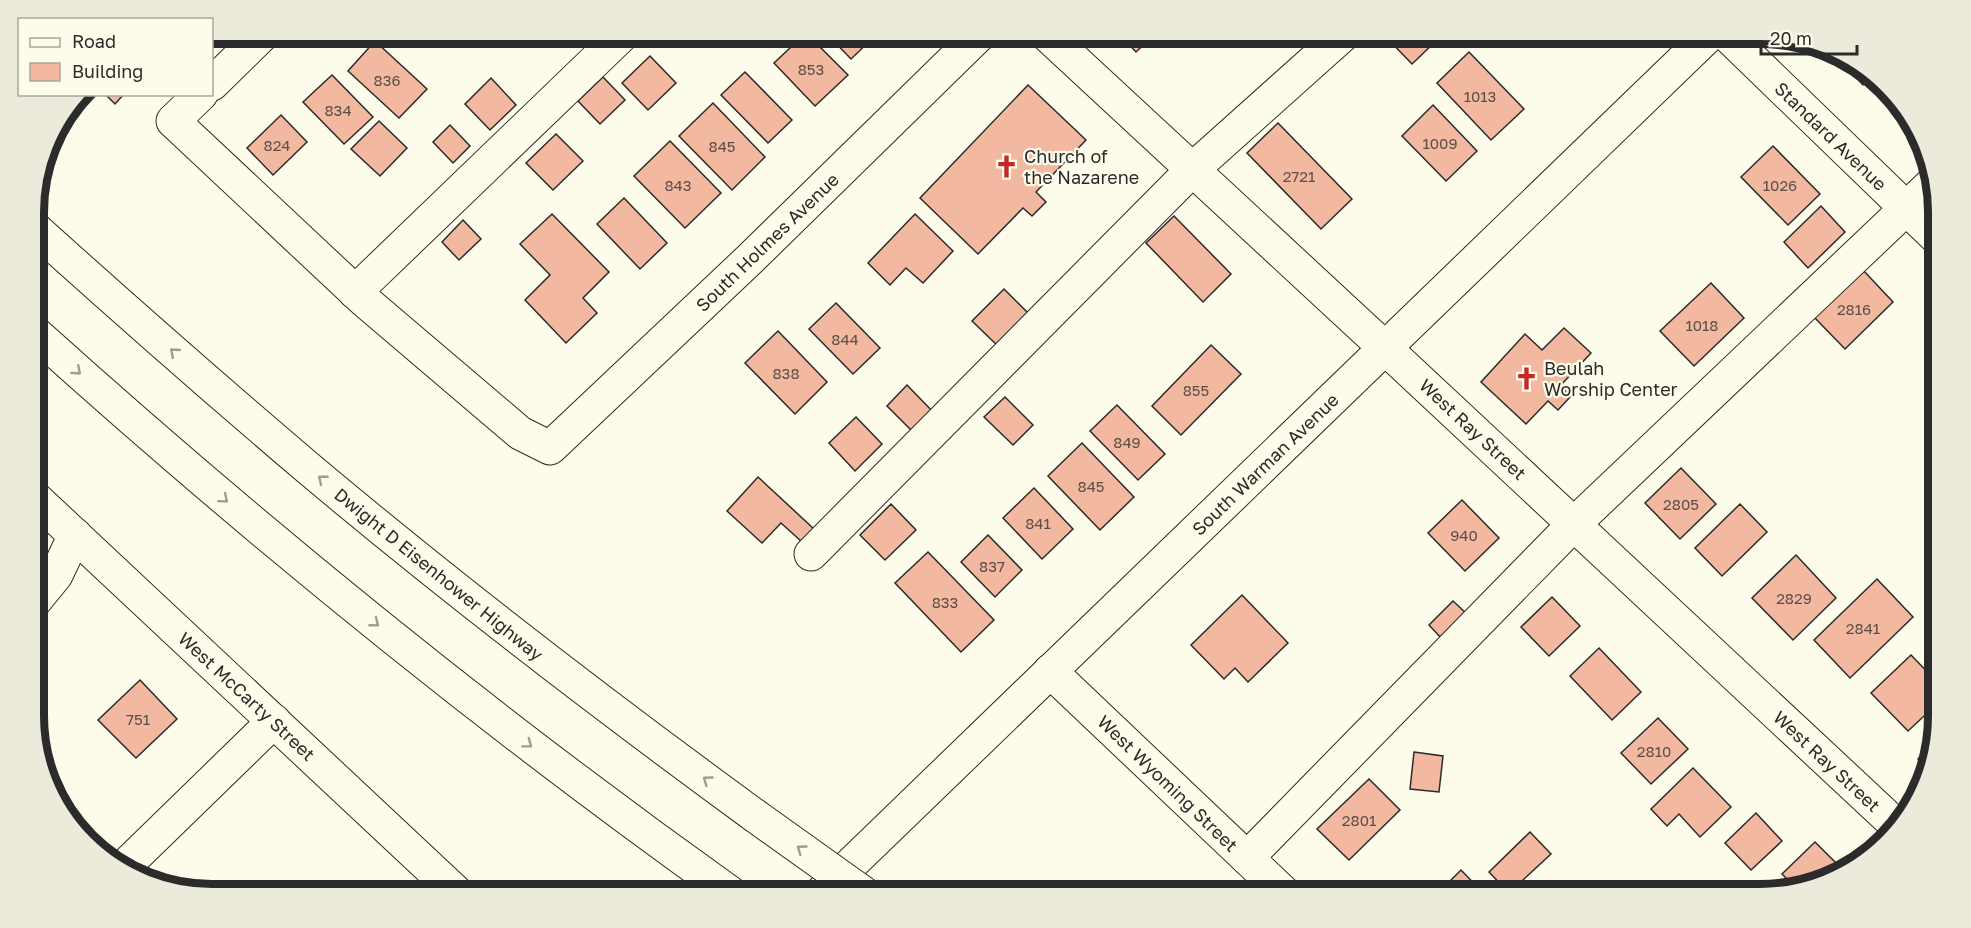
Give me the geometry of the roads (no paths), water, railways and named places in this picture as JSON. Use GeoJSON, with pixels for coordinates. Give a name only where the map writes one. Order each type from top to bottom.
{"type":"FeatureCollection","features":[{"type":"Feature","properties":{"kind":"main road"},"geometry":{"type":"LineString","coordinates":[[213,83],[253,44]]}},
{"type":"Feature","properties":{"kind":"main road"},"geometry":{"type":"LineString","coordinates":[[199,96],[173,121],[355,292],[613,44]]}},
{"type":"Feature","properties":{"kind":"main road","name":"South Holmes Avenue"},"geometry":{"type":"LineString","coordinates":[[355,292],[520,433],[550,448],[750,259],[970,44]]}},
{"type":"Feature","properties":{"kind":"main road","name":"West Ray Street"},"geometry":{"type":"LineString","coordinates":[[1057,44],[1891,821]]}},
{"type":"Feature","properties":{"kind":"main road"},"geometry":{"type":"LineString","coordinates":[[811,554],[1192,169],[1333,44]]}},
{"type":"Feature","properties":{"kind":"main road","name":"South Warman Avenue"},"geometry":{"type":"LineString","coordinates":[[830,884],[1700,44]]}},
{"type":"Feature","properties":{"kind":"main road","name":"Standard Avenue"},"geometry":{"type":"LineString","coordinates":[[1736,44],[1928,230]]}},
{"type":"Feature","properties":{"kind":"main road"},"geometry":{"type":"LineString","coordinates":[[1247,858],[1574,524],[1926,190]]}},
{"type":"Feature","properties":{"kind":"main road","name":"Dwight D Eisenhower Highway"},"geometry":{"type":"LineString","coordinates":[[44,237],[309,469],[556,667],[851,884]]}},
{"type":"Feature","properties":{"kind":"main road"},"geometry":{"type":"LineString","coordinates":[[44,341],[112,403],[288,553],[489,714],[718,884]]}},
{"type":"Feature","properties":{"kind":"main road","name":"West McCarty Street"},"geometry":{"type":"LineString","coordinates":[[44,507],[445,884]]}},
{"type":"Feature","properties":{"kind":"main road"},"geometry":{"type":"LineString","coordinates":[[44,590],[56,575],[75,536]]}},
{"type":"Feature","properties":{"kind":"main road","name":"West Wyoming Street"},"geometry":{"type":"LineString","coordinates":[[1050,671],[1274,884]]}},
{"type":"Feature","properties":{"kind":"main road"},"geometry":{"type":"LineString","coordinates":[[129,862],[274,721]]}},
{"type":"Feature","properties":{"kind":"place","name":"Church of the Nazarene"},"geometry":{"type":"Point","coordinates":[1006,166]}},
{"type":"Feature","properties":{"kind":"place","name":"Beulah Worship Center"},"geometry":{"type":"Point","coordinates":[1526,378]}}]}
